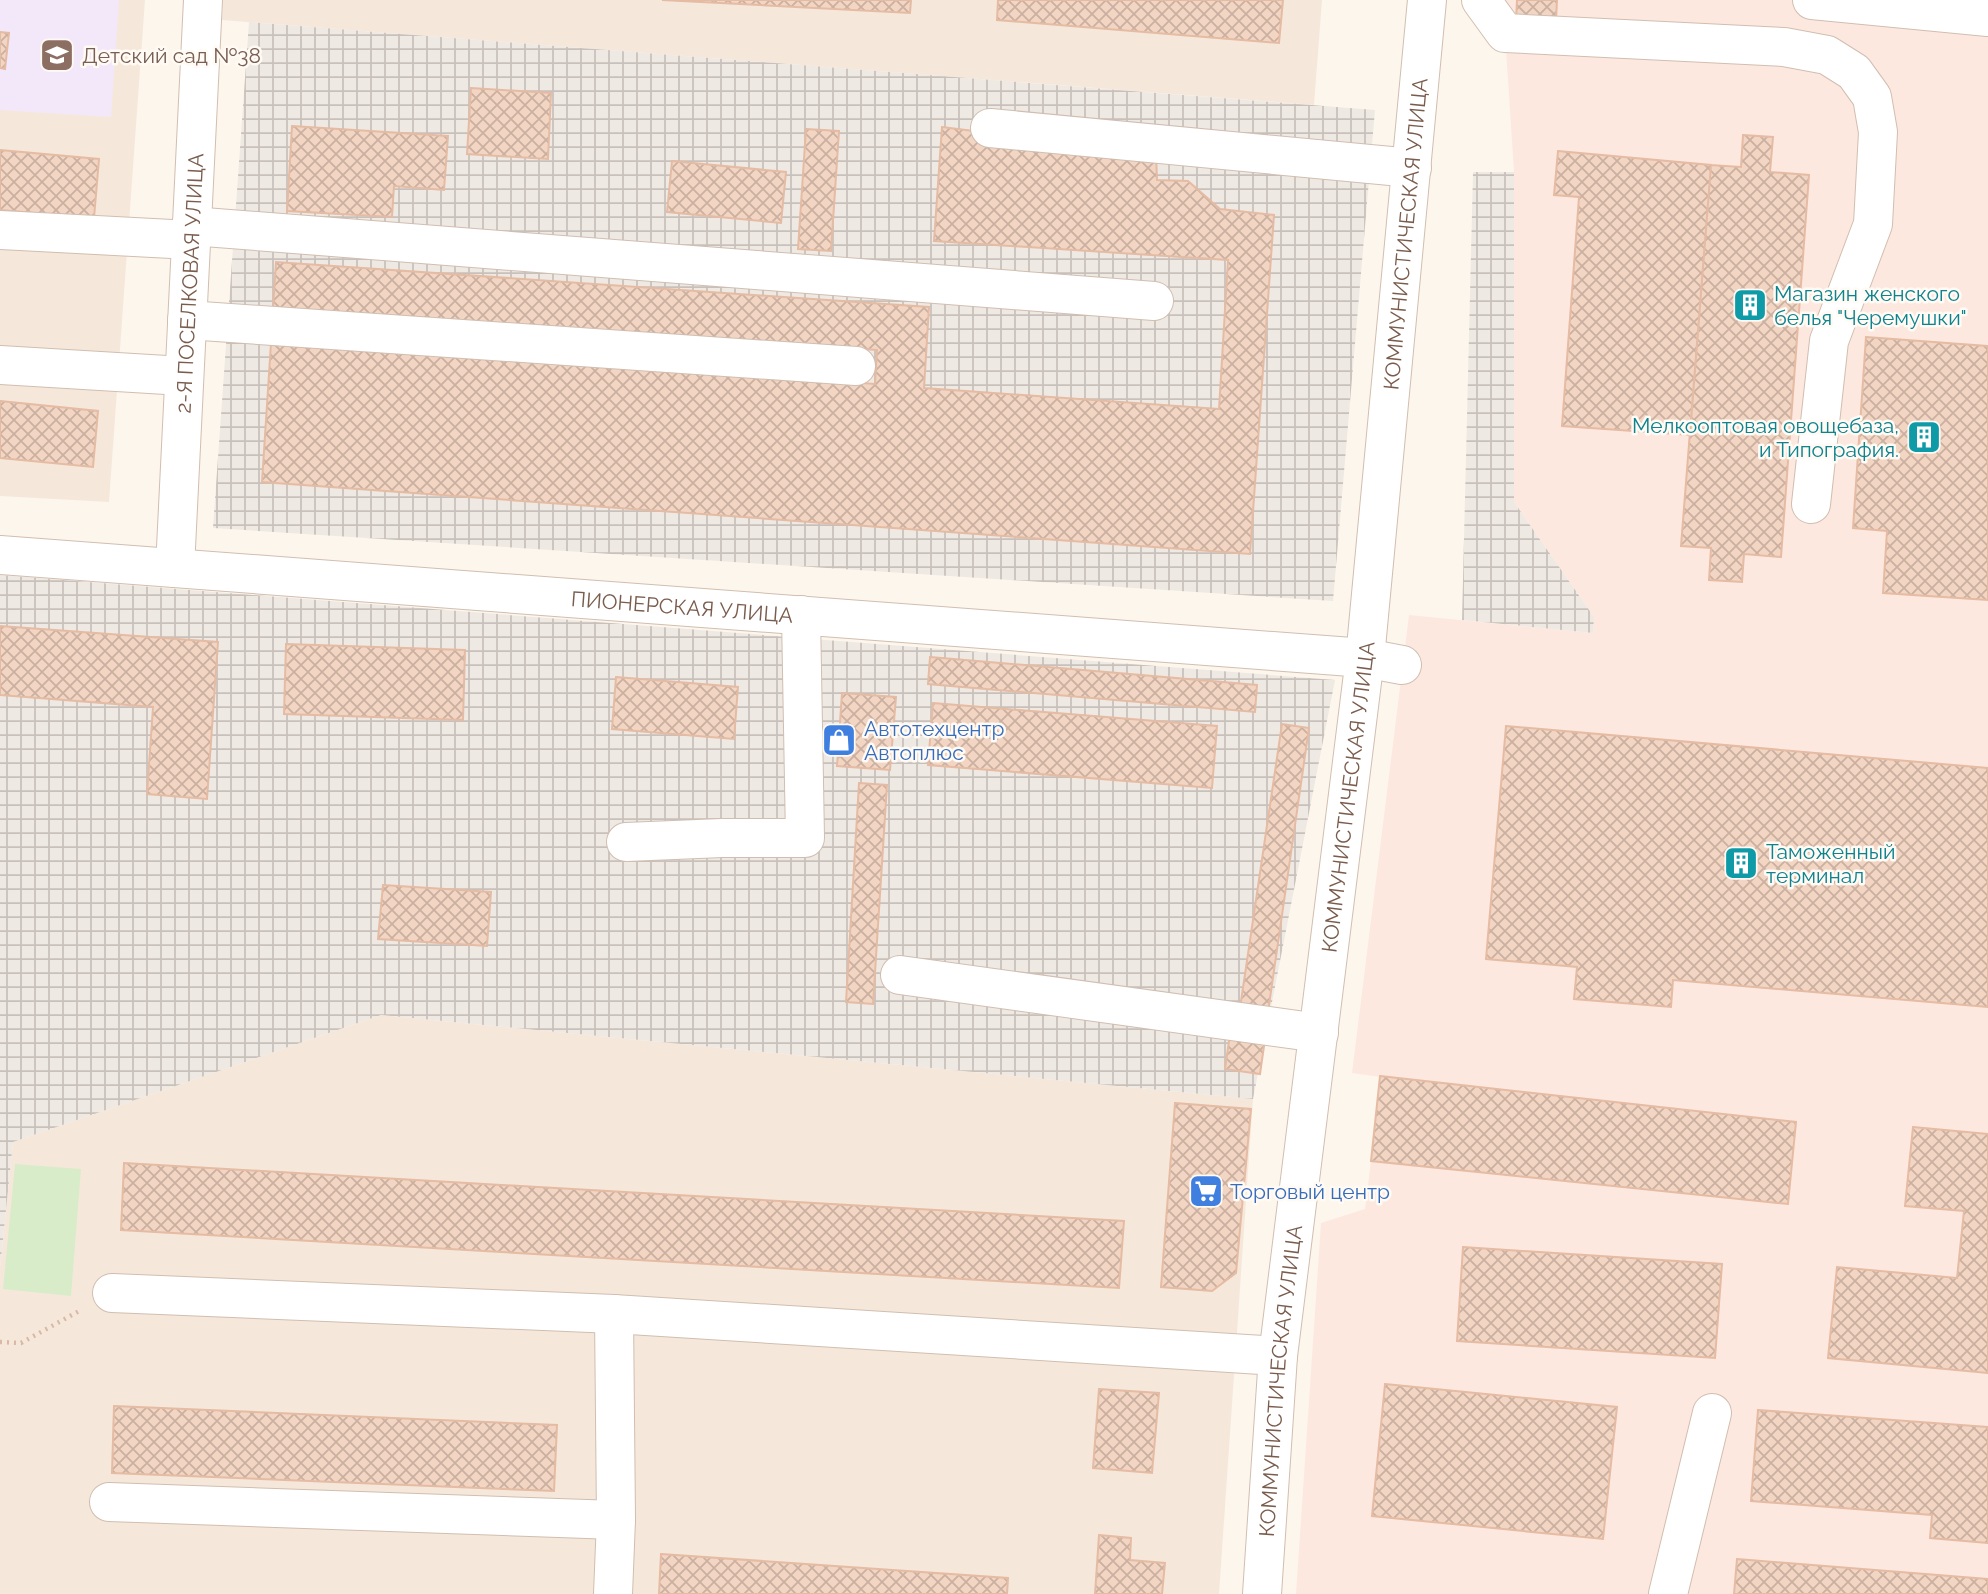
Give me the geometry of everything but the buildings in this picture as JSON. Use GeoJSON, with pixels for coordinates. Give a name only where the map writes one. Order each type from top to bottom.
{"type":"FeatureCollection","features":[{"type":"Feature","properties":{"kind":"street","name":"2-Я ПОСЕЛКОВАЯ УЛИЦА"},"geometry":{"type":"LineString","coordinates":[[175,568],[204,0]]}},
{"type":"Feature","properties":{"kind":"street","name":"КОММУНИСТИЧЕСКАЯ УЛИЦА"},"geometry":{"type":"LineString","coordinates":[[1262,1594],[1278,1356],[1365,658],[1427,0]]}},
{"type":"Feature","properties":{"kind":"street"},"geometry":{"type":"LineString","coordinates":[[1481,0],[1504,33],[1784,47],[1827,55],[1854,72],[1872,97],[1878,132],[1873,224],[1829,341],[1811,504]]}},
{"type":"Feature","properties":{"kind":"street"},"geometry":{"type":"LineString","coordinates":[[1812,0],[1988,17]]}},
{"type":"Feature","properties":{"kind":"street"},"geometry":{"type":"LineString","coordinates":[[990,128],[1412,168]]}},
{"type":"Feature","properties":{"kind":"street"},"geometry":{"type":"LineString","coordinates":[[0,230],[191,233],[1154,301]]}},
{"type":"Feature","properties":{"kind":"street"},"geometry":{"type":"LineString","coordinates":[[187,320],[856,366]]}},
{"type":"Feature","properties":{"kind":"street"},"geometry":{"type":"LineString","coordinates":[[0,365],[183,376]]}},
{"type":"Feature","properties":{"kind":"street","name":"ПИОНЕРСКАЯ УЛИЦА"},"geometry":{"type":"LineString","coordinates":[[0,555],[1365,658],[1402,665]]}},
{"type":"Feature","properties":{"kind":"street"},"geometry":{"type":"LineString","coordinates":[[626,842],[805,838],[801,615]]}},
{"type":"Feature","properties":{"kind":"street"},"geometry":{"type":"LineString","coordinates":[[900,975],[1319,1033]]}},
{"type":"Feature","properties":{"kind":"street"},"geometry":{"type":"LineString","coordinates":[[112,1293],[614,1314],[1278,1356]]}},
{"type":"Feature","properties":{"kind":"street"},"geometry":{"type":"LineString","coordinates":[[613,1594],[616,1520],[614,1314]]}},
{"type":"Feature","properties":{"kind":"street"},"geometry":{"type":"LineString","coordinates":[[1668,1594],[1712,1413]]}},
{"type":"Feature","properties":{"kind":"street"},"geometry":{"type":"LineString","coordinates":[[109,1502],[616,1520]]}},
{"type":"Feature","properties":{"kind":"path"},"geometry":{"type":"LineString","coordinates":[[0,1342],[21,1343],[112,1293]]}},
{"type":"Feature","properties":{"kind":"shaded area"},"geometry":{"type":"Polygon","coordinates":[[[0,0],[145,0],[109,502],[0,496],[0,0]]]}},
{"type":"Feature","properties":{"kind":"shaded area","name":"Детский сад №38"},"geometry":{"type":"Polygon","coordinates":[[[0,0],[119,0],[111,117],[0,110],[0,0]]]}},
{"type":"Feature","properties":{"kind":"shaded area"},"geometry":{"type":"Polygon","coordinates":[[[223,0],[1322,0],[1314,105],[222,20],[223,0]]]}},
{"type":"Feature","properties":{"kind":"shaded area"},"geometry":{"type":"Polygon","coordinates":[[[1506,0],[1988,0],[1988,1594],[1296,1594],[1321,1223],[1365,1209],[1371,1161],[1380,1077],[1352,1073],[1409,615],[1593,633],[1594,617],[1514,502],[1514,172],[1505,34],[1506,0]]]}},
{"type":"Feature","properties":{"kind":"shaded area"},"geometry":{"type":"Polygon","coordinates":[[[249,22],[1375,110],[1333,601],[213,528],[249,22]]]}},
{"type":"Feature","properties":{"kind":"shaded area"},"geometry":{"type":"Polygon","coordinates":[[[1473,172],[1514,172],[1514,502],[1594,617],[1593,633],[1462,620],[1473,172]]]}},
{"type":"Feature","properties":{"kind":"shaded area"},"geometry":{"type":"Polygon","coordinates":[[[0,575],[1335,680],[1253,1099],[381,1015],[13,1142],[0,1268],[0,575]]]}},
{"type":"Feature","properties":{"kind":"shaded area"},"geometry":{"type":"Polygon","coordinates":[[[381,1015],[1253,1099],[1219,1594],[0,1594],[0,1268],[13,1142],[381,1015]]]}},
{"type":"Feature","properties":{"kind":"green space"},"geometry":{"type":"Polygon","coordinates":[[[15,1164],[81,1169],[71,1296],[3,1289],[15,1164]]]}},
{"type":"Feature","properties":{"kind":"place","name":"Детский сад №38"},"geometry":{"type":"Point","coordinates":[57,55]}},
{"type":"Feature","properties":{"kind":"place","name":"Магазин женского белья \"Черемушки\""},"geometry":{"type":"Point","coordinates":[1750,305]}},
{"type":"Feature","properties":{"kind":"place","name":"Мелкооптовая овощебаза, и Типография."},"geometry":{"type":"Point","coordinates":[1924,437]}},
{"type":"Feature","properties":{"kind":"place","name":"Автотехцентр Автоплюс"},"geometry":{"type":"Point","coordinates":[839,740]}},
{"type":"Feature","properties":{"kind":"place","name":"Таможенный терминал"},"geometry":{"type":"Point","coordinates":[1741,863]}},
{"type":"Feature","properties":{"kind":"place","name":"Торговый центр"},"geometry":{"type":"Point","coordinates":[1206,1191]}}]}
